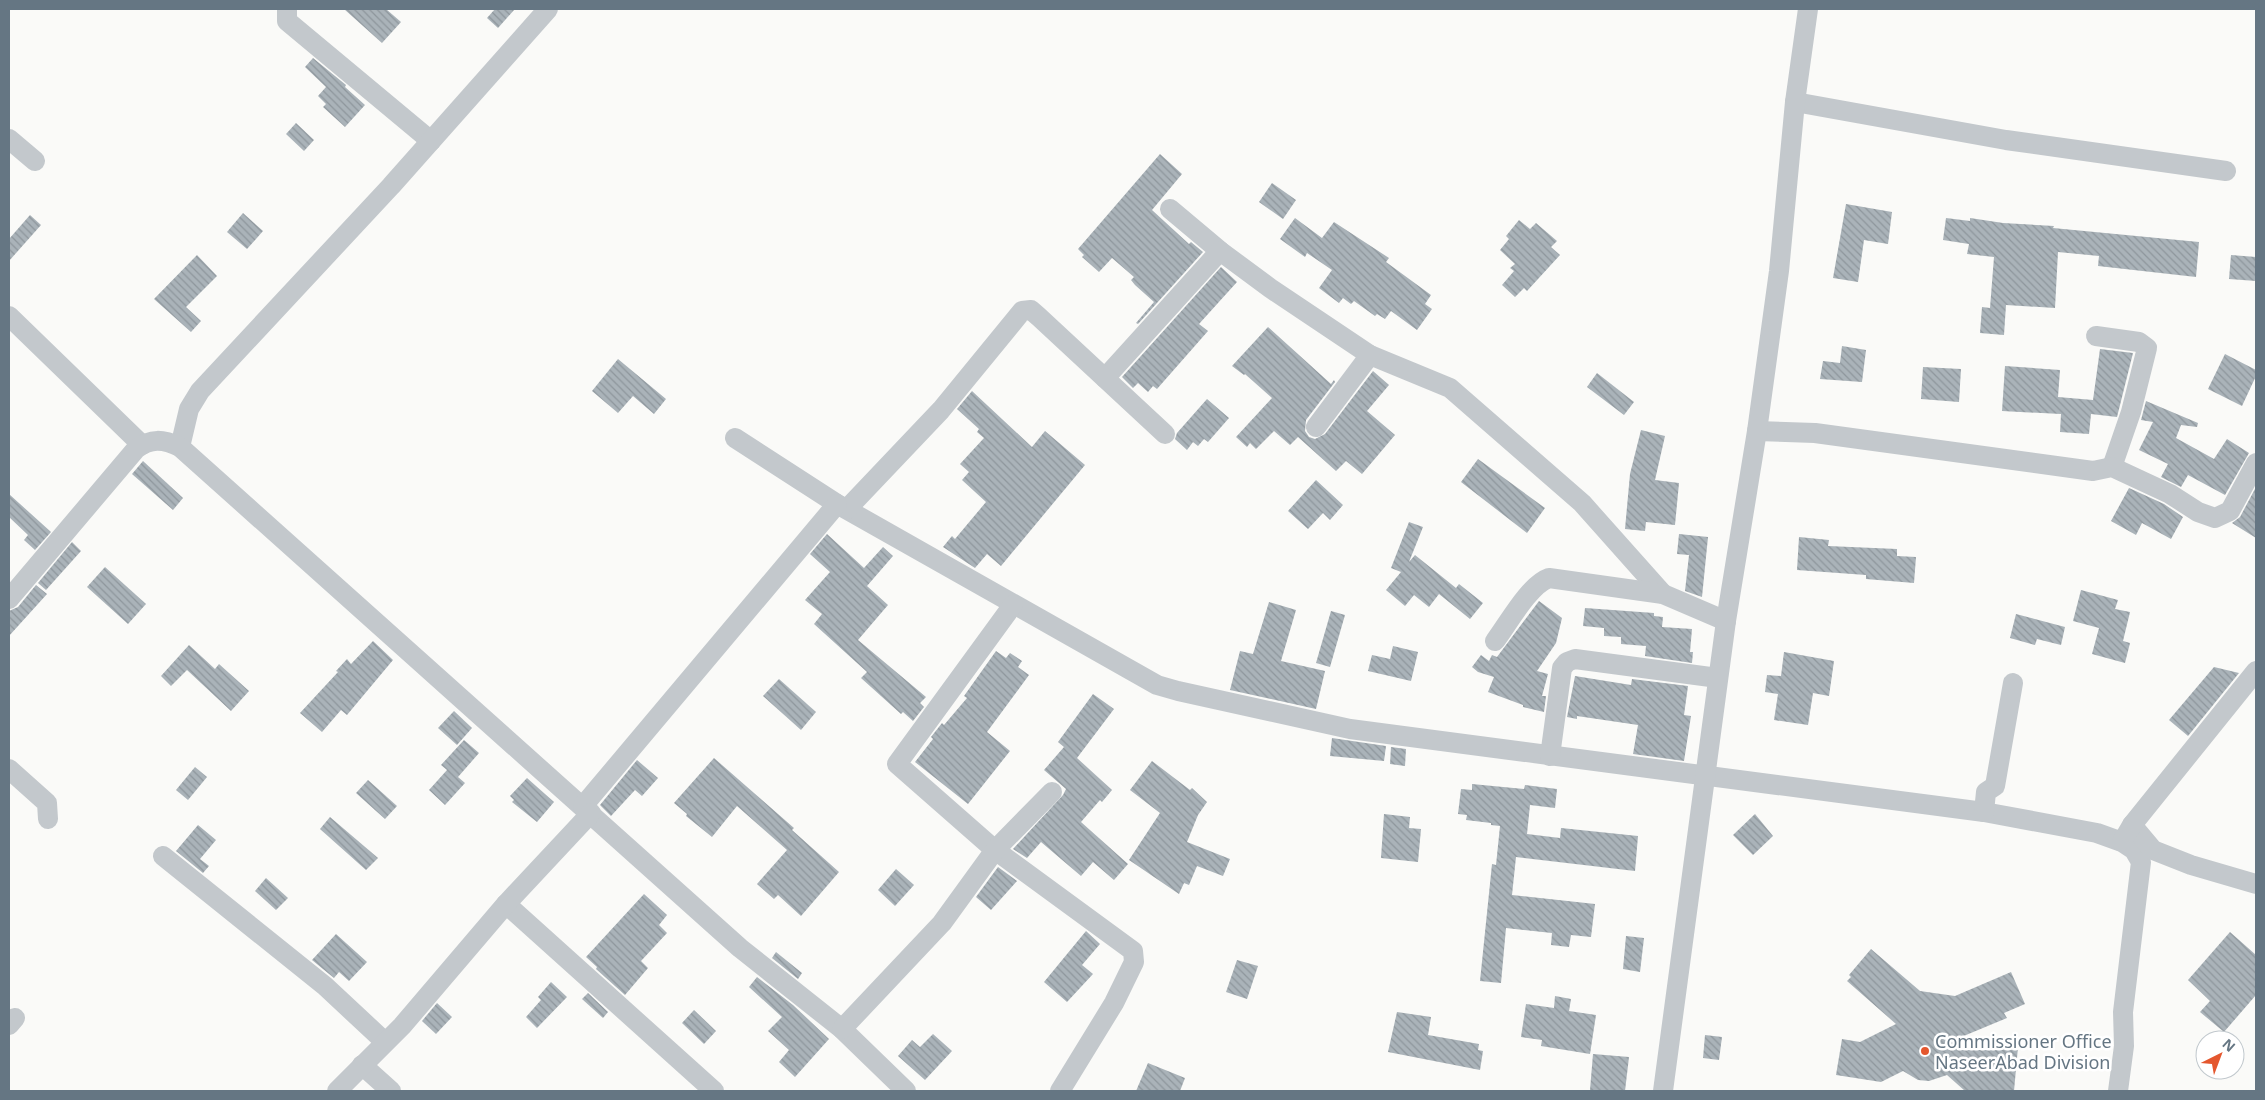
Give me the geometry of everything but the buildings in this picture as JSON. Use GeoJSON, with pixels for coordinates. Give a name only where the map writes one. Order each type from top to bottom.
{"type":"FeatureCollection","features":[{"type":"Feature","properties":{"kind":"street"},"geometry":{"type":"LineString","coordinates":[[287,9],[287,22],[431,140]]}},
{"type":"Feature","properties":{"kind":"street"},"geometry":{"type":"LineString","coordinates":[[180,447],[188,409],[200,391],[431,140],[547,9]]}},
{"type":"Feature","properties":{"kind":"street"},"geometry":{"type":"LineString","coordinates":[[1662,1091],[1726,621],[1757,431],[1779,271],[1796,102],[1808,9]]}},
{"type":"Feature","properties":{"kind":"street"},"geometry":{"type":"LineString","coordinates":[[1796,102],[2006,140],[2226,171]]}},
{"type":"Feature","properties":{"kind":"street"},"geometry":{"type":"LineString","coordinates":[[9,139],[35,161]]}},
{"type":"Feature","properties":{"kind":"street"},"geometry":{"type":"LineString","coordinates":[[1170,209],[1220,251],[1270,288],[1370,355],[1450,388],[1582,503],[1663,594]]}},
{"type":"Feature","properties":{"kind":"street"},"geometry":{"type":"LineString","coordinates":[[1105,378],[1220,251]]}},
{"type":"Feature","properties":{"kind":"street"},"geometry":{"type":"LineString","coordinates":[[337,1091],[402,1026],[842,507],[941,410],[1022,311],[1031,310],[1165,434]]}},
{"type":"Feature","properties":{"kind":"street"},"geometry":{"type":"LineString","coordinates":[[9,316],[142,445]]}},
{"type":"Feature","properties":{"kind":"street"},"geometry":{"type":"LineString","coordinates":[[2096,336],[2139,342],[2147,348],[2130,412],[2112,467]]}},
{"type":"Feature","properties":{"kind":"street"},"geometry":{"type":"LineString","coordinates":[[1316,427],[1370,355]]}},
{"type":"Feature","properties":{"kind":"street"},"geometry":{"type":"LineString","coordinates":[[1757,431],[1814,433],[2093,470],[2112,467],[2170,494],[2198,512],[2214,518],[2230,510],[2256,463]]}},
{"type":"Feature","properties":{"kind":"street"},"geometry":{"type":"LineString","coordinates":[[735,438],[842,507],[1157,685],[1350,729],[1984,812],[2097,833],[2127,834],[2153,850],[2191,865],[2256,884]]}},
{"type":"Feature","properties":{"kind":"street"},"geometry":{"type":"LineString","coordinates":[[9,599],[119,467],[142,445],[153,440],[168,441],[180,447],[587,809],[740,948],[842,1029],[906,1091]]}},
{"type":"Feature","properties":{"kind":"street"},"geometry":{"type":"LineString","coordinates":[[1495,641],[1533,589],[1541,581],[1549,578],[1663,594],[1726,621]]}},
{"type":"Feature","properties":{"kind":"street"},"geometry":{"type":"LineString","coordinates":[[1013,605],[897,764],[995,850],[1133,952],[1134,962],[1114,1002],[1060,1091]]}},
{"type":"Feature","properties":{"kind":"street"},"geometry":{"type":"LineString","coordinates":[[1550,756],[1562,668],[1568,662],[1575,659],[1718,678]]}},
{"type":"Feature","properties":{"kind":"street"},"geometry":{"type":"LineString","coordinates":[[2127,834],[2256,671]]}},
{"type":"Feature","properties":{"kind":"street"},"geometry":{"type":"LineString","coordinates":[[1984,812],[1986,792],[1994,786],[2013,683]]}},
{"type":"Feature","properties":{"kind":"street"},"geometry":{"type":"LineString","coordinates":[[9,769],[46,803],[48,819]]}},
{"type":"Feature","properties":{"kind":"street"},"geometry":{"type":"LineString","coordinates":[[842,1029],[942,923],[995,850],[1052,792]]}},
{"type":"Feature","properties":{"kind":"street"},"geometry":{"type":"LineString","coordinates":[[2118,1091],[2124,1046],[2124,1012],[2141,862],[2127,834]]}},
{"type":"Feature","properties":{"kind":"street"},"geometry":{"type":"LineString","coordinates":[[163,856],[325,986],[385,1042]]}},
{"type":"Feature","properties":{"kind":"street"},"geometry":{"type":"LineString","coordinates":[[506,904],[714,1091]]}},
{"type":"Feature","properties":{"kind":"street"},"geometry":{"type":"LineString","coordinates":[[362,1064],[391,1091]]}},
{"type":"Feature","properties":{"kind":"place","name":"Commissioner Office NaseerAbad Division"},"geometry":{"type":"Point","coordinates":[1925,1051]}}]}
